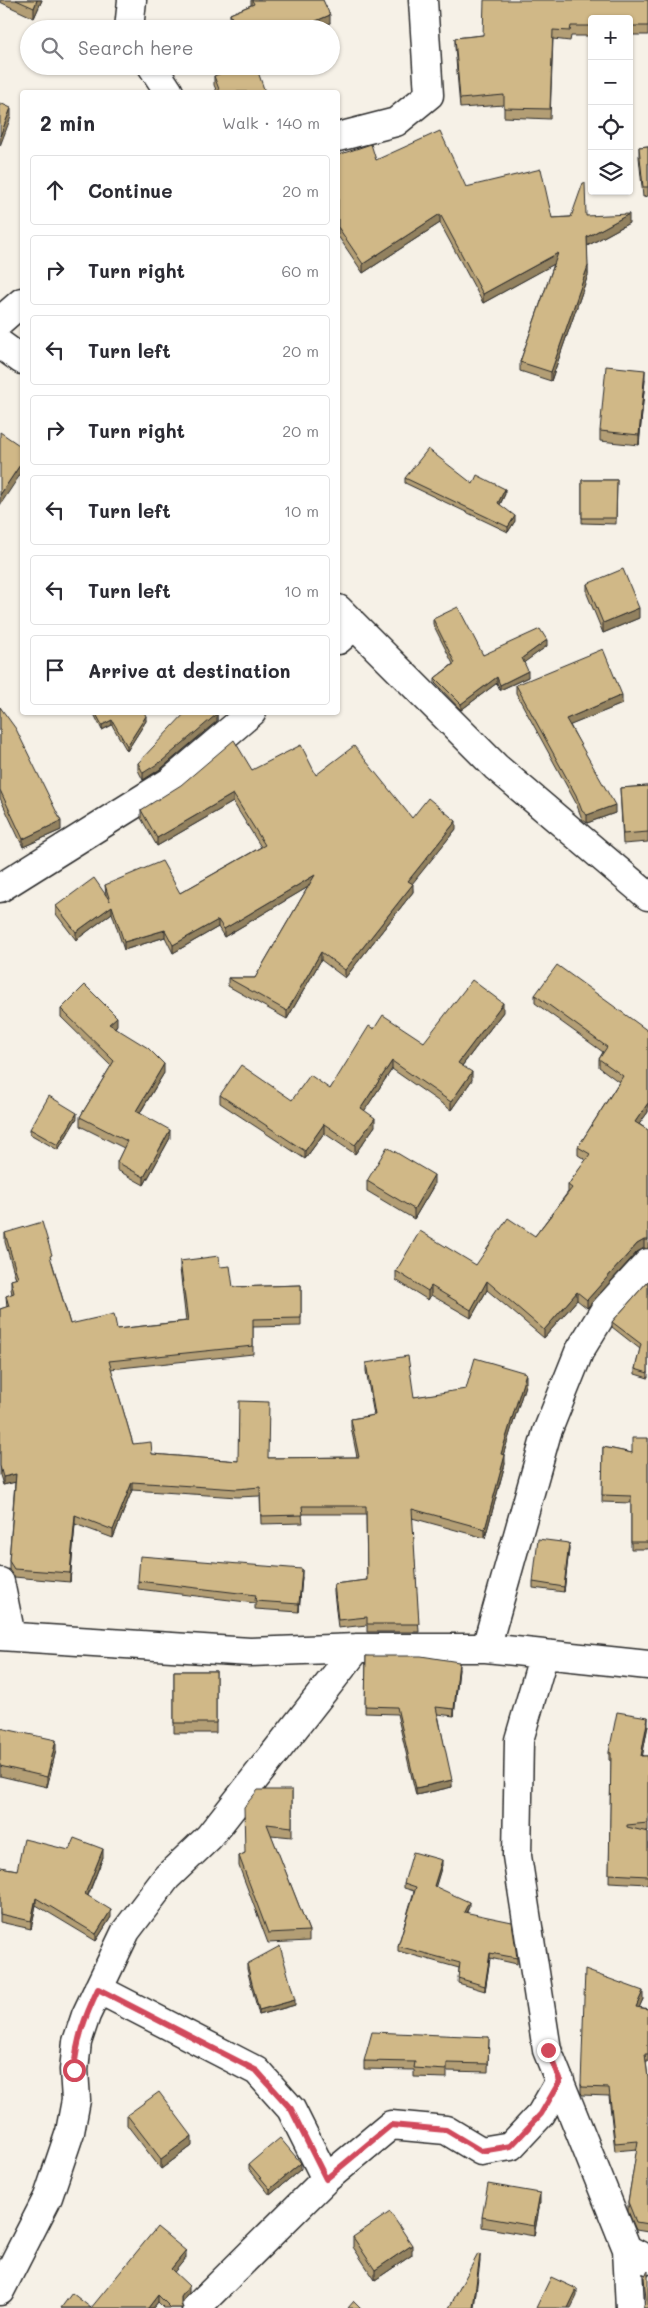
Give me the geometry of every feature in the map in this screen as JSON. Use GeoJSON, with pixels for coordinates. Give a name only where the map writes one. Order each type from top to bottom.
{"type":"FeatureCollection","features":[{"type":"Feature","properties":{"kind":"street"},"geometry":{"type":"LineString","coordinates":[[130,20],[132,0]]}},
{"type":"Feature","properties":{"kind":"street"},"geometry":{"type":"LineString","coordinates":[[340,136],[396,122],[429,95],[423,0]]}},
{"type":"Feature","properties":{"kind":"street"},"geometry":{"type":"LineString","coordinates":[[158,75],[168,90]]}},
{"type":"Feature","properties":{"kind":"street"},"geometry":{"type":"LineString","coordinates":[[0,321],[20,304]]}},
{"type":"Feature","properties":{"kind":"street"},"geometry":{"type":"LineString","coordinates":[[0,344],[20,359]]}},
{"type":"Feature","properties":{"kind":"street"},"geometry":{"type":"LineString","coordinates":[[343,625],[496,767],[648,896]]}},
{"type":"Feature","properties":{"kind":"street"},"geometry":{"type":"LineString","coordinates":[[0,888],[171,781],[248,715]]}},
{"type":"Feature","properties":{"kind":"street"},"geometry":{"type":"LineString","coordinates":[[486,1648],[548,1432],[579,1352],[604,1311],[648,1263]]}},
{"type":"Feature","properties":{"kind":"street"},"geometry":{"type":"LineString","coordinates":[[0,1582],[5,1636],[250,1652],[357,1648],[486,1648],[648,1665]]}},
{"type":"Feature","properties":{"kind":"street"},"geometry":{"type":"LineString","coordinates":[[0,2291],[48,2197],[70,2132],[76,2100],[74,2070],[77,2042],[86,2015],[126,1931],[166,1877],[209,1836],[357,1648]]}},
{"type":"Feature","properties":{"kind":"street"},"geometry":{"type":"LineString","coordinates":[[544,1654],[518,1740],[517,1856],[548,2050],[560,2081],[638,2254],[630,2308]]}},
{"type":"Feature","properties":{"kind":"street"},"geometry":{"type":"LineString","coordinates":[[98,1989],[257,2071],[291,2109],[326,2179]]}},
{"type":"Feature","properties":{"kind":"street"},"geometry":{"type":"LineString","coordinates":[[196,2308],[326,2179],[391,2125],[446,2130],[481,2151],[511,2146],[541,2114],[560,2081]]}},
{"type":"Feature","properties":{"kind":"building"},"geometry":{"type":"Polygon","coordinates":[[[16,0],[37,0],[34,8],[16,0]]]}},
{"type":"Feature","properties":{"kind":"building"},"geometry":{"type":"Polygon","coordinates":[[[252,0],[323,0],[330,15],[318,20],[233,20],[230,14],[254,4],[252,0]]]}},
{"type":"Feature","properties":{"kind":"building"},"geometry":{"type":"Polygon","coordinates":[[[484,0],[648,0],[648,26],[633,26],[633,15],[588,15],[588,26],[571,26],[570,31],[553,30],[550,109],[504,108],[504,95],[460,99],[455,38],[483,35],[484,0]]]}},
{"type":"Feature","properties":{"kind":"building"},"geometry":{"type":"Polygon","coordinates":[[[259,75],[264,90],[219,90],[214,76],[259,75]]]}},
{"type":"Feature","properties":{"kind":"building"},"geometry":{"type":"Polygon","coordinates":[[[0,103],[11,108],[0,136],[0,103]]]}},
{"type":"Feature","properties":{"kind":"building"},"geometry":{"type":"Polygon","coordinates":[[[440,131],[466,187],[541,169],[552,218],[571,217],[583,183],[585,183],[586,216],[629,214],[587,237],[588,266],[551,372],[520,362],[558,253],[483,294],[440,214],[363,264],[340,230],[340,154],[371,144],[376,160],[440,131]]]}},
{"type":"Feature","properties":{"kind":"building"},"geometry":{"type":"Polygon","coordinates":[[[648,146],[648,187],[643,187],[639,147],[648,146]]]}},
{"type":"Feature","properties":{"kind":"building"},"geometry":{"type":"Polygon","coordinates":[[[606,366],[645,370],[639,435],[600,431],[606,366]]]}},
{"type":"Feature","properties":{"kind":"building"},"geometry":{"type":"Polygon","coordinates":[[[0,432],[20,446],[20,465],[0,495],[0,432]]]}},
{"type":"Feature","properties":{"kind":"building"},"geometry":{"type":"Polygon","coordinates":[[[428,449],[473,484],[477,475],[505,489],[498,503],[515,516],[508,527],[405,478],[428,449]]]}},
{"type":"Feature","properties":{"kind":"building"},"geometry":{"type":"Polygon","coordinates":[[[582,480],[617,480],[616,518],[582,518],[582,480]]]}},
{"type":"Feature","properties":{"kind":"building"},"geometry":{"type":"Polygon","coordinates":[[[623,569],[639,608],[603,623],[587,584],[623,569]]]}},
{"type":"Feature","properties":{"kind":"building"},"geometry":{"type":"Polygon","coordinates":[[[458,607],[483,655],[540,629],[547,640],[522,658],[528,671],[500,685],[497,677],[461,704],[435,678],[455,663],[433,619],[458,607]]]}},
{"type":"Feature","properties":{"kind":"building"},"geometry":{"type":"Polygon","coordinates":[[[603,649],[622,695],[566,719],[615,805],[587,815],[582,811],[576,795],[516,685],[603,649]]]}},
{"type":"Feature","properties":{"kind":"building"},"geometry":{"type":"Polygon","coordinates":[[[0,707],[16,729],[61,821],[23,839],[0,790],[0,707]]]}},
{"type":"Feature","properties":{"kind":"building"},"geometry":{"type":"Polygon","coordinates":[[[97,715],[146,716],[127,746],[112,720],[102,725],[97,715]]]}},
{"type":"Feature","properties":{"kind":"building"},"geometry":{"type":"Polygon","coordinates":[[[183,715],[216,715],[162,761],[143,773],[138,763],[183,715]]]}},
{"type":"Feature","properties":{"kind":"building"},"geometry":{"type":"Polygon","coordinates":[[[234,740],[252,770],[301,745],[316,775],[354,746],[412,818],[428,798],[456,821],[408,881],[413,884],[345,970],[321,952],[287,1011],[228,978],[255,978],[315,875],[224,929],[218,920],[173,945],[165,930],[124,942],[112,906],[76,932],[56,906],[94,878],[110,901],[105,885],[162,861],[180,893],[265,845],[233,794],[157,838],[141,810],[181,785],[234,740]]]}},
{"type":"Feature","properties":{"kind":"building"},"geometry":{"type":"Polygon","coordinates":[[[648,786],[648,832],[623,834],[620,788],[648,786]]]}},
{"type":"Feature","properties":{"kind":"building"},"geometry":{"type":"Polygon","coordinates":[[[557,965],[648,1031],[648,1103],[635,1122],[648,1130],[648,1240],[637,1244],[587,1300],[577,1292],[544,1330],[487,1281],[471,1310],[431,1286],[428,1291],[396,1271],[420,1231],[476,1265],[508,1218],[535,1236],[572,1188],[568,1185],[590,1154],[578,1147],[623,1076],[599,1059],[607,1047],[535,995],[557,965]]]}},
{"type":"Feature","properties":{"kind":"building"},"geometry":{"type":"Polygon","coordinates":[[[472,980],[503,1003],[458,1063],[472,1072],[451,1102],[392,1061],[361,1108],[375,1118],[355,1145],[324,1124],[305,1151],[220,1095],[241,1065],[292,1100],[310,1075],[330,1089],[369,1026],[374,1029],[383,1015],[424,1042],[472,980]]]}},
{"type":"Feature","properties":{"kind":"building"},"geometry":{"type":"Polygon","coordinates":[[[85,985],[117,1017],[109,1024],[148,1048],[164,1064],[136,1111],[170,1130],[144,1177],[117,1162],[127,1141],[80,1117],[114,1061],[61,1009],[85,985]]]}},
{"type":"Feature","properties":{"kind":"building"},"geometry":{"type":"Polygon","coordinates":[[[49,1096],[77,1113],[58,1145],[30,1129],[49,1096]]]}},
{"type":"Feature","properties":{"kind":"building"},"geometry":{"type":"Polygon","coordinates":[[[387,1147],[434,1175],[414,1209],[367,1181],[387,1147]]]}},
{"type":"Feature","properties":{"kind":"building"},"geometry":{"type":"Polygon","coordinates":[[[42,1222],[70,1324],[114,1314],[117,1329],[188,1321],[180,1261],[219,1256],[220,1267],[230,1266],[233,1287],[301,1285],[301,1318],[253,1319],[253,1346],[109,1361],[133,1444],[151,1442],[152,1454],[238,1461],[239,1401],[269,1402],[268,1458],[359,1457],[351,1419],[375,1415],[366,1363],[408,1356],[414,1397],[466,1389],[475,1358],[526,1373],[501,1454],[505,1455],[485,1529],[412,1509],[419,1624],[367,1624],[367,1617],[338,1620],[334,1584],[367,1580],[366,1506],[302,1506],[303,1515],[261,1516],[260,1487],[237,1489],[132,1482],[113,1530],[75,1515],[70,1573],[14,1569],[9,1561],[16,1474],[3,1477],[0,1466],[0,1309],[9,1306],[6,1296],[14,1293],[11,1280],[18,1278],[5,1233],[42,1222]]]}},
{"type":"Feature","properties":{"kind":"building"},"geometry":{"type":"Polygon","coordinates":[[[648,1281],[648,1373],[635,1369],[641,1344],[612,1322],[648,1281]]]}},
{"type":"Feature","properties":{"kind":"building"},"geometry":{"type":"Polygon","coordinates":[[[632,1438],[648,1438],[648,1542],[631,1542],[631,1496],[602,1495],[603,1447],[632,1453],[632,1438]]]}},
{"type":"Feature","properties":{"kind":"building"},"geometry":{"type":"Polygon","coordinates":[[[538,1539],[569,1543],[564,1587],[533,1582],[538,1539]]]}},
{"type":"Feature","properties":{"kind":"building"},"geometry":{"type":"Polygon","coordinates":[[[140,1556],[302,1569],[299,1604],[255,1601],[256,1595],[138,1581],[140,1556]]]}},
{"type":"Feature","properties":{"kind":"building"},"geometry":{"type":"Polygon","coordinates":[[[366,1656],[421,1656],[459,1662],[454,1709],[436,1707],[452,1780],[416,1788],[397,1707],[365,1706],[366,1656]]]}},
{"type":"Feature","properties":{"kind":"building"},"geometry":{"type":"Polygon","coordinates":[[[174,1671],[216,1671],[216,1723],[174,1723],[174,1671]]]}},
{"type":"Feature","properties":{"kind":"building"},"geometry":{"type":"Polygon","coordinates":[[[617,1712],[648,1717],[641,1756],[648,1756],[648,1823],[627,1825],[627,1827],[648,1832],[648,1876],[609,1874],[611,1753],[609,1752],[617,1712]]]}},
{"type":"Feature","properties":{"kind":"building"},"geometry":{"type":"Polygon","coordinates":[[[0,1728],[56,1740],[47,1777],[0,1766],[0,1728]]]}},
{"type":"Feature","properties":{"kind":"building"},"geometry":{"type":"Polygon","coordinates":[[[258,1790],[292,1790],[292,1827],[267,1824],[309,1931],[268,1933],[239,1856],[245,1853],[244,1807],[258,1790]]]}},
{"type":"Feature","properties":{"kind":"building"},"geometry":{"type":"Polygon","coordinates":[[[74,1838],[103,1849],[85,1894],[111,1910],[96,1934],[36,1898],[31,1921],[0,1914],[0,1867],[17,1870],[24,1839],[69,1850],[74,1838]]]}},
{"type":"Feature","properties":{"kind":"building"},"geometry":{"type":"Polygon","coordinates":[[[413,1852],[442,1860],[434,1886],[469,1902],[464,1912],[512,1922],[517,1958],[490,1953],[485,1986],[458,1978],[460,1963],[398,1946],[416,1887],[404,1883],[413,1852]]]}},
{"type":"Feature","properties":{"kind":"building"},"geometry":{"type":"Polygon","coordinates":[[[280,1946],[295,2000],[259,2010],[247,1964],[280,1946]]]}},
{"type":"Feature","properties":{"kind":"building"},"geometry":{"type":"Polygon","coordinates":[[[585,1970],[643,1991],[636,2007],[648,2009],[648,2054],[645,2054],[648,2078],[648,2224],[636,2222],[628,2202],[638,2141],[615,2143],[609,2088],[582,2087],[581,2084],[585,1970]]]}},
{"type":"Feature","properties":{"kind":"building"},"geometry":{"type":"Polygon","coordinates":[[[372,2032],[489,2037],[488,2064],[447,2063],[447,2070],[414,2068],[415,2062],[364,2061],[372,2032]]]}},
{"type":"Feature","properties":{"kind":"building"},"geometry":{"type":"Polygon","coordinates":[[[159,2092],[192,2136],[161,2159],[127,2115],[159,2092]]]}},
{"type":"Feature","properties":{"kind":"building"},"geometry":{"type":"Polygon","coordinates":[[[280,2138],[301,2163],[270,2189],[249,2164],[280,2138]]]}},
{"type":"Feature","properties":{"kind":"building"},"geometry":{"type":"Polygon","coordinates":[[[488,2184],[540,2193],[534,2226],[482,2217],[488,2184]]]}},
{"type":"Feature","properties":{"kind":"building"},"geometry":{"type":"Polygon","coordinates":[[[390,2212],[412,2245],[375,2270],[353,2237],[390,2212]]]}},
{"type":"Feature","properties":{"kind":"building"},"geometry":{"type":"Polygon","coordinates":[[[157,2227],[186,2251],[171,2269],[189,2286],[181,2297],[183,2308],[171,2308],[158,2295],[148,2308],[91,2308],[157,2227]]]}},
{"type":"Feature","properties":{"kind":"building"},"geometry":{"type":"Polygon","coordinates":[[[478,2254],[480,2255],[473,2308],[449,2308],[478,2254]]]}},
{"type":"Feature","properties":{"kind":"building"},"geometry":{"type":"Polygon","coordinates":[[[648,2271],[648,2308],[643,2308],[646,2299],[644,2277],[648,2271]]]}},
{"type":"Feature","properties":{"kind":"building"},"geometry":{"type":"Polygon","coordinates":[[[551,2277],[577,2289],[568,2308],[536,2308],[551,2277]]]}},
{"type":"Feature","properties":{"kind":"building"},"geometry":{"type":"Polygon","coordinates":[[[72,2293],[91,2308],[61,2308],[72,2293]]]}},
{"type":"Feature","properties":{"kind":"building"},"geometry":{"type":"Polygon","coordinates":[[[354,2301],[361,2308],[348,2308],[354,2301]]]}},
{"type":"Feature","properties":{"kind":"route"},"geometry":{"type":"LineString","coordinates":[[74,2070],[77,2042],[86,2015],[98,1989],[257,2071],[291,2109],[326,2179],[391,2125],[446,2130],[481,2151],[511,2146],[541,2114],[560,2081],[548,2050]]}}]}
